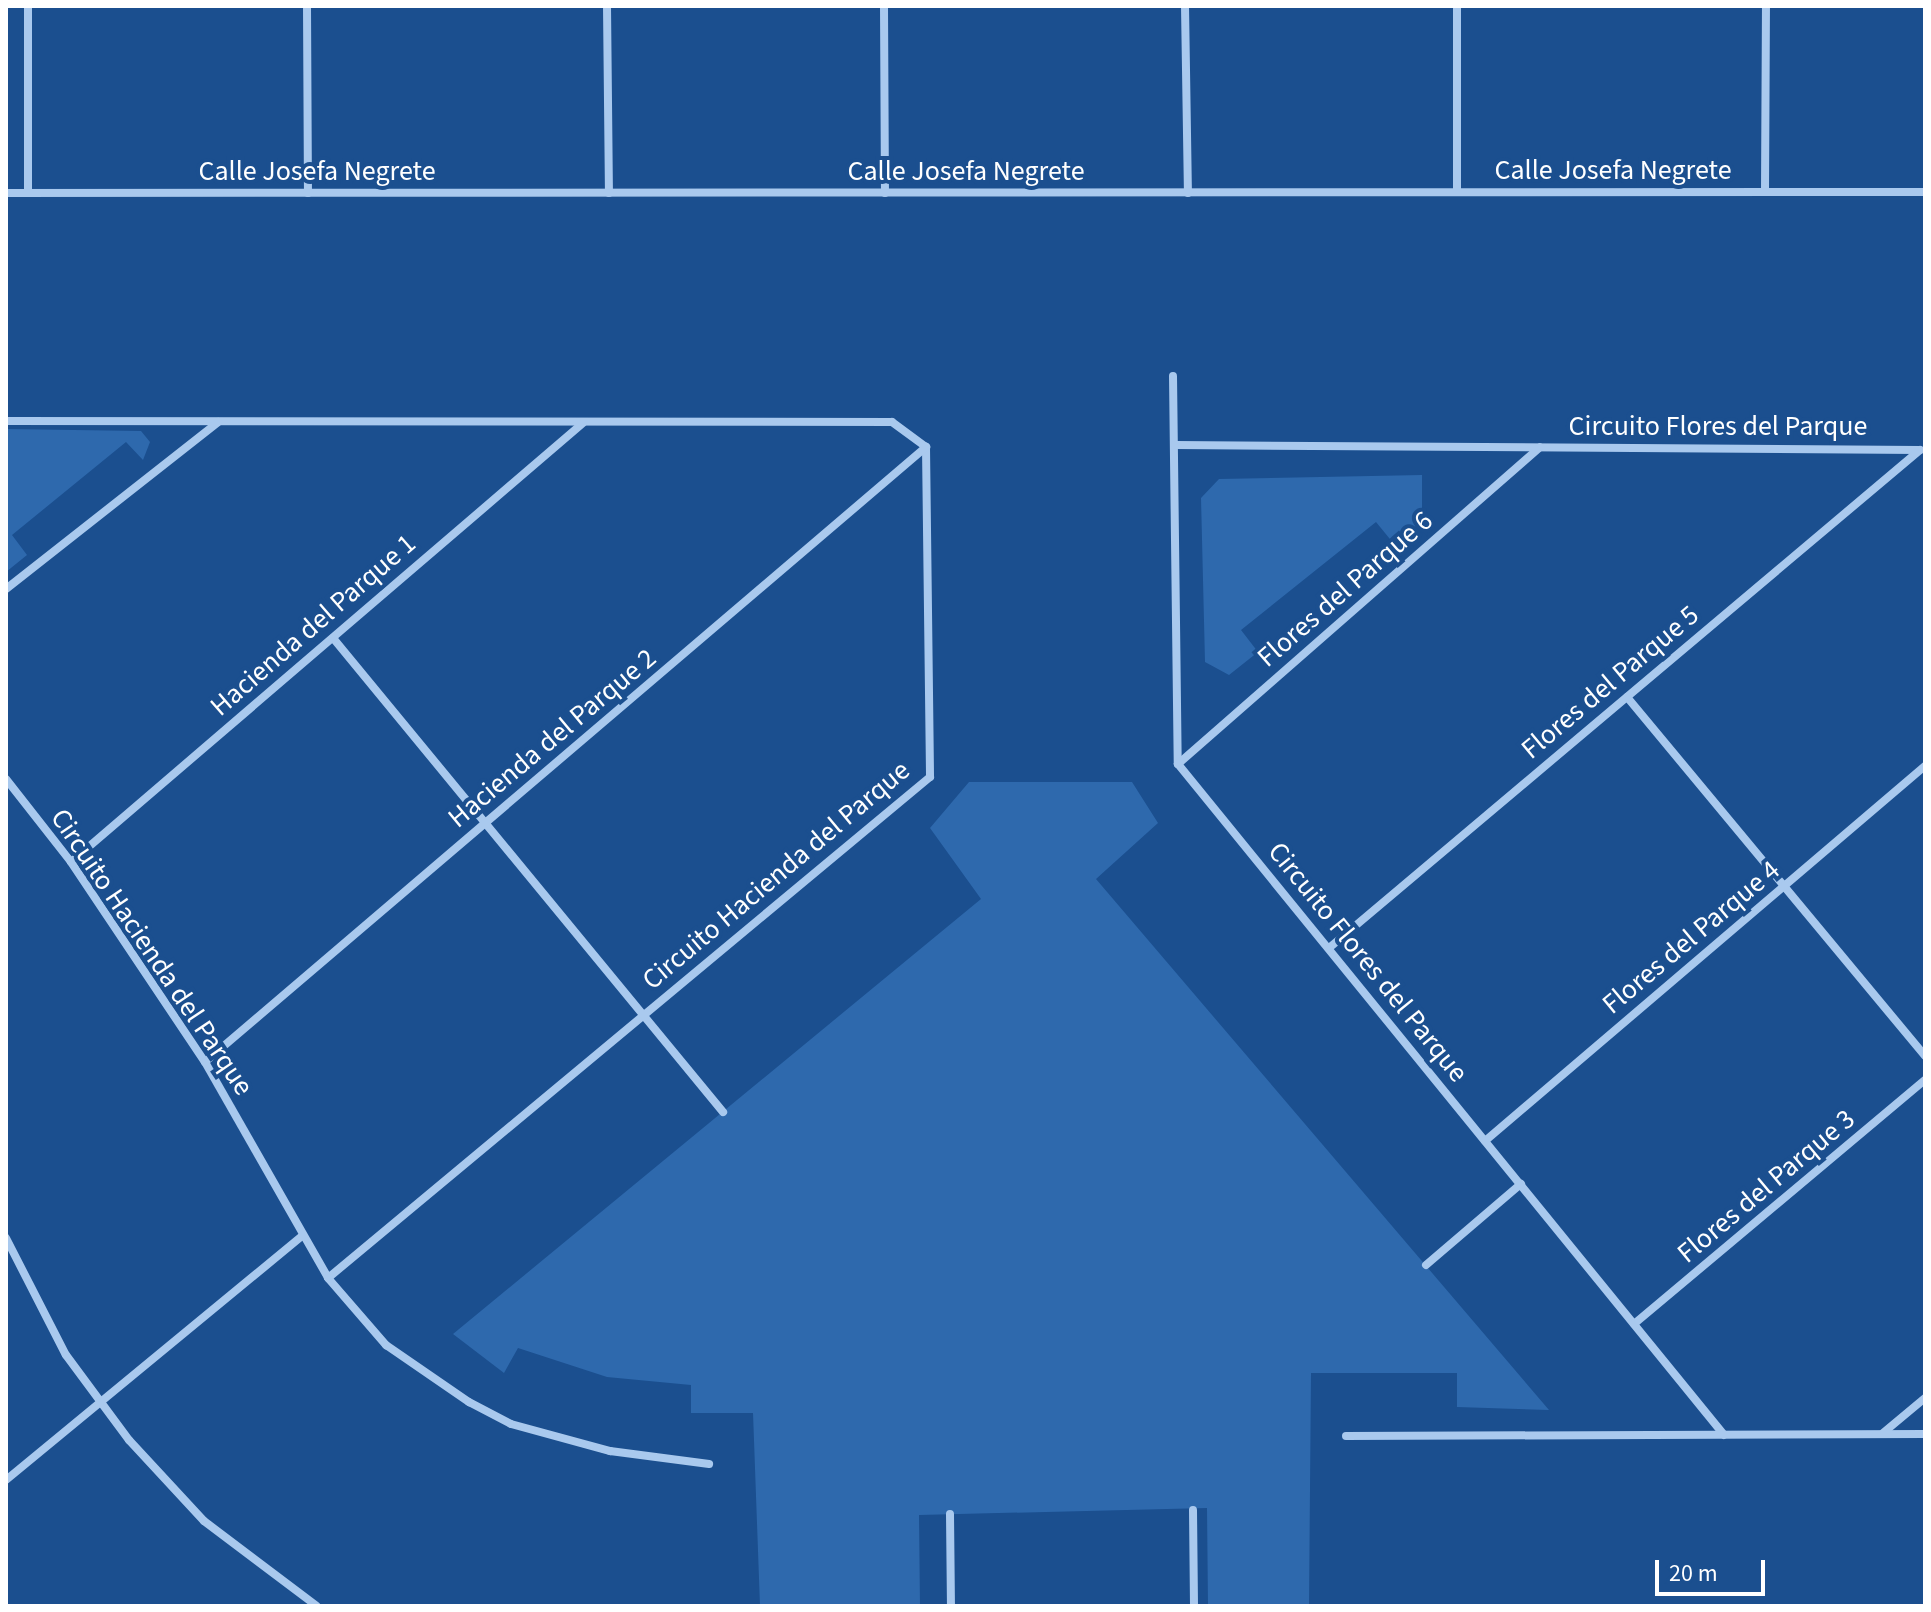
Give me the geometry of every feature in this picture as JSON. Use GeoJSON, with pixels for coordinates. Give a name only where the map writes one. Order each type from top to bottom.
{"type":"FeatureCollection","features":[{"type":"Feature","properties":{"kind":"street"},"geometry":{"type":"LineString","coordinates":[[28,6],[28,193]]}},
{"type":"Feature","properties":{"kind":"street"},"geometry":{"type":"LineString","coordinates":[[307,6],[308,193]]}},
{"type":"Feature","properties":{"kind":"street"},"geometry":{"type":"LineString","coordinates":[[607,6],[609,193]]}},
{"type":"Feature","properties":{"kind":"street"},"geometry":{"type":"LineString","coordinates":[[884,6],[885,193]]}},
{"type":"Feature","properties":{"kind":"street"},"geometry":{"type":"LineString","coordinates":[[1185,6],[1188,193]]}},
{"type":"Feature","properties":{"kind":"street"},"geometry":{"type":"LineString","coordinates":[[1457,6],[1457,192]]}},
{"type":"Feature","properties":{"kind":"street"},"geometry":{"type":"LineString","coordinates":[[1765,192],[1766,6]]}},
{"type":"Feature","properties":{"kind":"street","name":"Calle Josefa Negrete"},"geometry":{"type":"LineString","coordinates":[[6,193],[1925,192]]}},
{"type":"Feature","properties":{"kind":"street"},"geometry":{"type":"LineString","coordinates":[[1173,376],[1178,764]]}},
{"type":"Feature","properties":{"kind":"street"},"geometry":{"type":"LineString","coordinates":[[6,421],[892,422],[926,447]]}},
{"type":"Feature","properties":{"kind":"street"},"geometry":{"type":"LineString","coordinates":[[6,589],[218,422]]}},
{"type":"Feature","properties":{"kind":"street","name":"Hacienda del Parque 1"},"geometry":{"type":"LineString","coordinates":[[71,862],[584,422]]}},
{"type":"Feature","properties":{"kind":"street","name":"Circuito Flores del Parque"},"geometry":{"type":"LineString","coordinates":[[1175,445],[1923,450]]}},
{"type":"Feature","properties":{"kind":"street","name":"Hacienda del Parque 2"},"geometry":{"type":"LineString","coordinates":[[205,1062],[926,447]]}},
{"type":"Feature","properties":{"kind":"street","name":"Circuito Hacienda del Parque"},"geometry":{"type":"LineString","coordinates":[[328,1278],[930,777],[926,447]]}},
{"type":"Feature","properties":{"kind":"street","name":"Flores del Parque 6"},"geometry":{"type":"LineString","coordinates":[[1178,764],[1540,447]]}},
{"type":"Feature","properties":{"kind":"street","name":"Flores del Parque 5"},"geometry":{"type":"LineString","coordinates":[[1329,948],[1923,450]]}},
{"type":"Feature","properties":{"kind":"street"},"geometry":{"type":"LineString","coordinates":[[333,638],[723,1112]]}},
{"type":"Feature","properties":{"kind":"street"},"geometry":{"type":"LineString","coordinates":[[1627,697],[1925,1056]]}},
{"type":"Feature","properties":{"kind":"street","name":"Circuito Flores del Parque"},"geometry":{"type":"LineString","coordinates":[[1178,764],[1724,1435]]}},
{"type":"Feature","properties":{"kind":"street","name":"Flores del Parque 4"},"geometry":{"type":"LineString","coordinates":[[1485,1141],[1925,766]]}},
{"type":"Feature","properties":{"kind":"street","name":"Circuito Hacienda del Parque"},"geometry":{"type":"LineString","coordinates":[[6,779],[71,862],[205,1062],[301,1237],[328,1278],[386,1345],[469,1402],[511,1424],[610,1451],[709,1464]]}},
{"type":"Feature","properties":{"kind":"street","name":"Flores del Parque 3"},"geometry":{"type":"LineString","coordinates":[[1634,1324],[1925,1080]]}},
{"type":"Feature","properties":{"kind":"street"},"geometry":{"type":"LineString","coordinates":[[1426,1265],[1521,1184]]}},
{"type":"Feature","properties":{"kind":"street"},"geometry":{"type":"LineString","coordinates":[[6,1480],[301,1237]]}},
{"type":"Feature","properties":{"kind":"street"},"geometry":{"type":"LineString","coordinates":[[6,1238],[66,1355],[99,1402],[204,1521],[317,1606]]}},
{"type":"Feature","properties":{"kind":"street"},"geometry":{"type":"LineString","coordinates":[[1883,1434],[1925,1398]]}},
{"type":"Feature","properties":{"kind":"street"},"geometry":{"type":"LineString","coordinates":[[1346,1436],[1925,1434]]}},
{"type":"Feature","properties":{"kind":"street"},"geometry":{"type":"LineString","coordinates":[[1193,1510],[1194,1606]]}},
{"type":"Feature","properties":{"kind":"street"},"geometry":{"type":"LineString","coordinates":[[950,1514],[951,1606]]}},
{"type":"Feature","properties":{"kind":"shaded area"},"geometry":{"type":"Polygon","coordinates":[[[6,429],[141,431],[150,442],[143,460],[126,442],[12,535],[27,555],[6,572],[6,429]]]}},
{"type":"Feature","properties":{"kind":"shaded area"},"geometry":{"type":"Polygon","coordinates":[[[1422,475],[1422,521],[1394,544],[1376,522],[1241,630],[1258,652],[1229,675],[1205,662],[1201,498],[1219,479],[1422,475]]]}},
{"type":"Feature","properties":{"kind":"shaded area"},"geometry":{"type":"Polygon","coordinates":[[[969,782],[1132,782],[1158,823],[1096,879],[1549,1410],[1457,1407],[1457,1373],[1311,1373],[1309,1606],[1208,1606],[1207,1508],[919,1515],[920,1606],[760,1606],[753,1413],[691,1413],[691,1385],[607,1377],[518,1348],[504,1373],[453,1334],[981,899],[930,828],[969,782]]]}}]}
